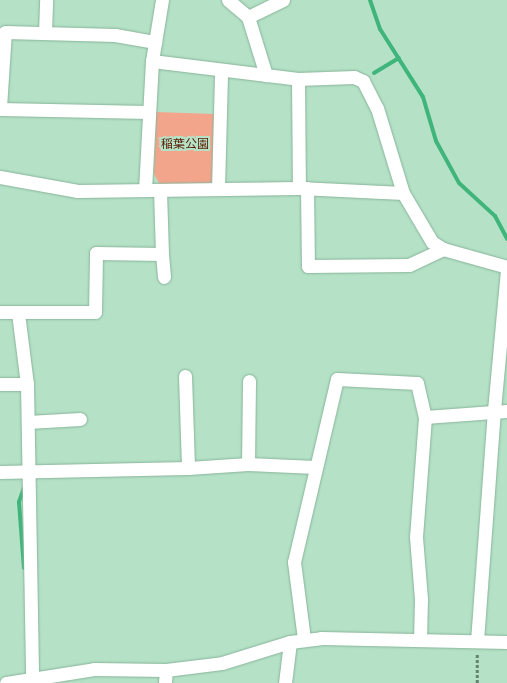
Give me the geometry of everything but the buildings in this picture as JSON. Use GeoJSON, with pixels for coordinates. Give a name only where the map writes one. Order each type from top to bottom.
{"type":"FeatureCollection","features":[{"type":"Feature","properties":{"kind":"street"},"geometry":{"type":"LineString","coordinates":[[45,33],[46,0]]}},
{"type":"Feature","properties":{"kind":"street"},"geometry":{"type":"LineString","coordinates":[[145,190],[148,112],[152,61],[162,0]]}},
{"type":"Feature","properties":{"kind":"street"},"geometry":{"type":"LineString","coordinates":[[228,0],[248,16],[266,75]]}},
{"type":"Feature","properties":{"kind":"street"},"geometry":{"type":"LineString","coordinates":[[248,16],[283,0]]}},
{"type":"Feature","properties":{"kind":"street"},"geometry":{"type":"LineString","coordinates":[[148,112],[0,108],[5,32],[116,35],[155,42]]}},
{"type":"Feature","properties":{"kind":"street"},"geometry":{"type":"LineString","coordinates":[[152,61],[298,80],[354,77],[363,81],[377,108],[403,193],[432,242],[443,249],[507,268]]}},
{"type":"Feature","properties":{"kind":"street"},"geometry":{"type":"LineString","coordinates":[[218,189],[221,71]]}},
{"type":"Feature","properties":{"kind":"street"},"geometry":{"type":"LineString","coordinates":[[298,80],[308,266],[409,265],[443,249]]}},
{"type":"Feature","properties":{"kind":"street"},"geometry":{"type":"LineString","coordinates":[[0,178],[78,191],[303,188],[403,193]]}},
{"type":"Feature","properties":{"kind":"street"},"geometry":{"type":"LineString","coordinates":[[160,190],[164,277]]}},
{"type":"Feature","properties":{"kind":"street"},"geometry":{"type":"LineString","coordinates":[[0,312],[96,312],[96,253],[162,254]]}},
{"type":"Feature","properties":{"kind":"street"},"geometry":{"type":"LineString","coordinates":[[477,641],[494,410],[507,271]]}},
{"type":"Feature","properties":{"kind":"street"},"geometry":{"type":"LineString","coordinates":[[18,313],[27,384],[30,473],[28,537],[32,677]]}},
{"type":"Feature","properties":{"kind":"street"},"geometry":{"type":"LineString","coordinates":[[185,376],[188,468]]}},
{"type":"Feature","properties":{"kind":"street"},"geometry":{"type":"LineString","coordinates":[[304,639],[294,562],[315,467],[337,379],[417,382],[425,417],[416,537],[421,598],[420,640]]}},
{"type":"Feature","properties":{"kind":"street"},"geometry":{"type":"LineString","coordinates":[[248,464],[249,381]]}},
{"type":"Feature","properties":{"kind":"street"},"geometry":{"type":"LineString","coordinates":[[0,384],[27,384]]}},
{"type":"Feature","properties":{"kind":"street"},"geometry":{"type":"LineString","coordinates":[[425,417],[471,415],[494,410],[507,411]]}},
{"type":"Feature","properties":{"kind":"street"},"geometry":{"type":"LineString","coordinates":[[28,422],[80,418]]}},
{"type":"Feature","properties":{"kind":"street"},"geometry":{"type":"LineString","coordinates":[[0,472],[30,473],[188,468],[248,464],[315,467]]}},
{"type":"Feature","properties":{"kind":"street"},"geometry":{"type":"LineString","coordinates":[[6,683],[32,677],[59,679],[94,669],[166,670],[222,663],[304,639],[507,642]]}},
{"type":"Feature","properties":{"kind":"street"},"geometry":{"type":"LineString","coordinates":[[285,683],[290,642]]}},
{"type":"Feature","properties":{"kind":"street"},"geometry":{"type":"LineString","coordinates":[[165,683],[166,670]]}},
{"type":"Feature","properties":{"kind":"path"},"geometry":{"type":"LineString","coordinates":[[477,641],[477,683]]}},
{"type":"Feature","properties":{"kind":"green space","name":"稲葉公園"},"geometry":{"type":"Polygon","coordinates":[[[156,112],[215,114],[214,180],[208,185],[160,185],[154,174],[156,112]]]}},
{"type":"Feature","properties":{"kind":"waterway"},"geometry":{"type":"LineString","coordinates":[[370,0],[380,29],[423,97],[436,141],[459,183],[495,216],[507,239]]}},
{"type":"Feature","properties":{"kind":"waterway"},"geometry":{"type":"LineString","coordinates":[[374,73],[399,58]]}},
{"type":"Feature","properties":{"kind":"waterway"},"geometry":{"type":"LineString","coordinates":[[24,488],[19,502],[24,568]]}}]}
